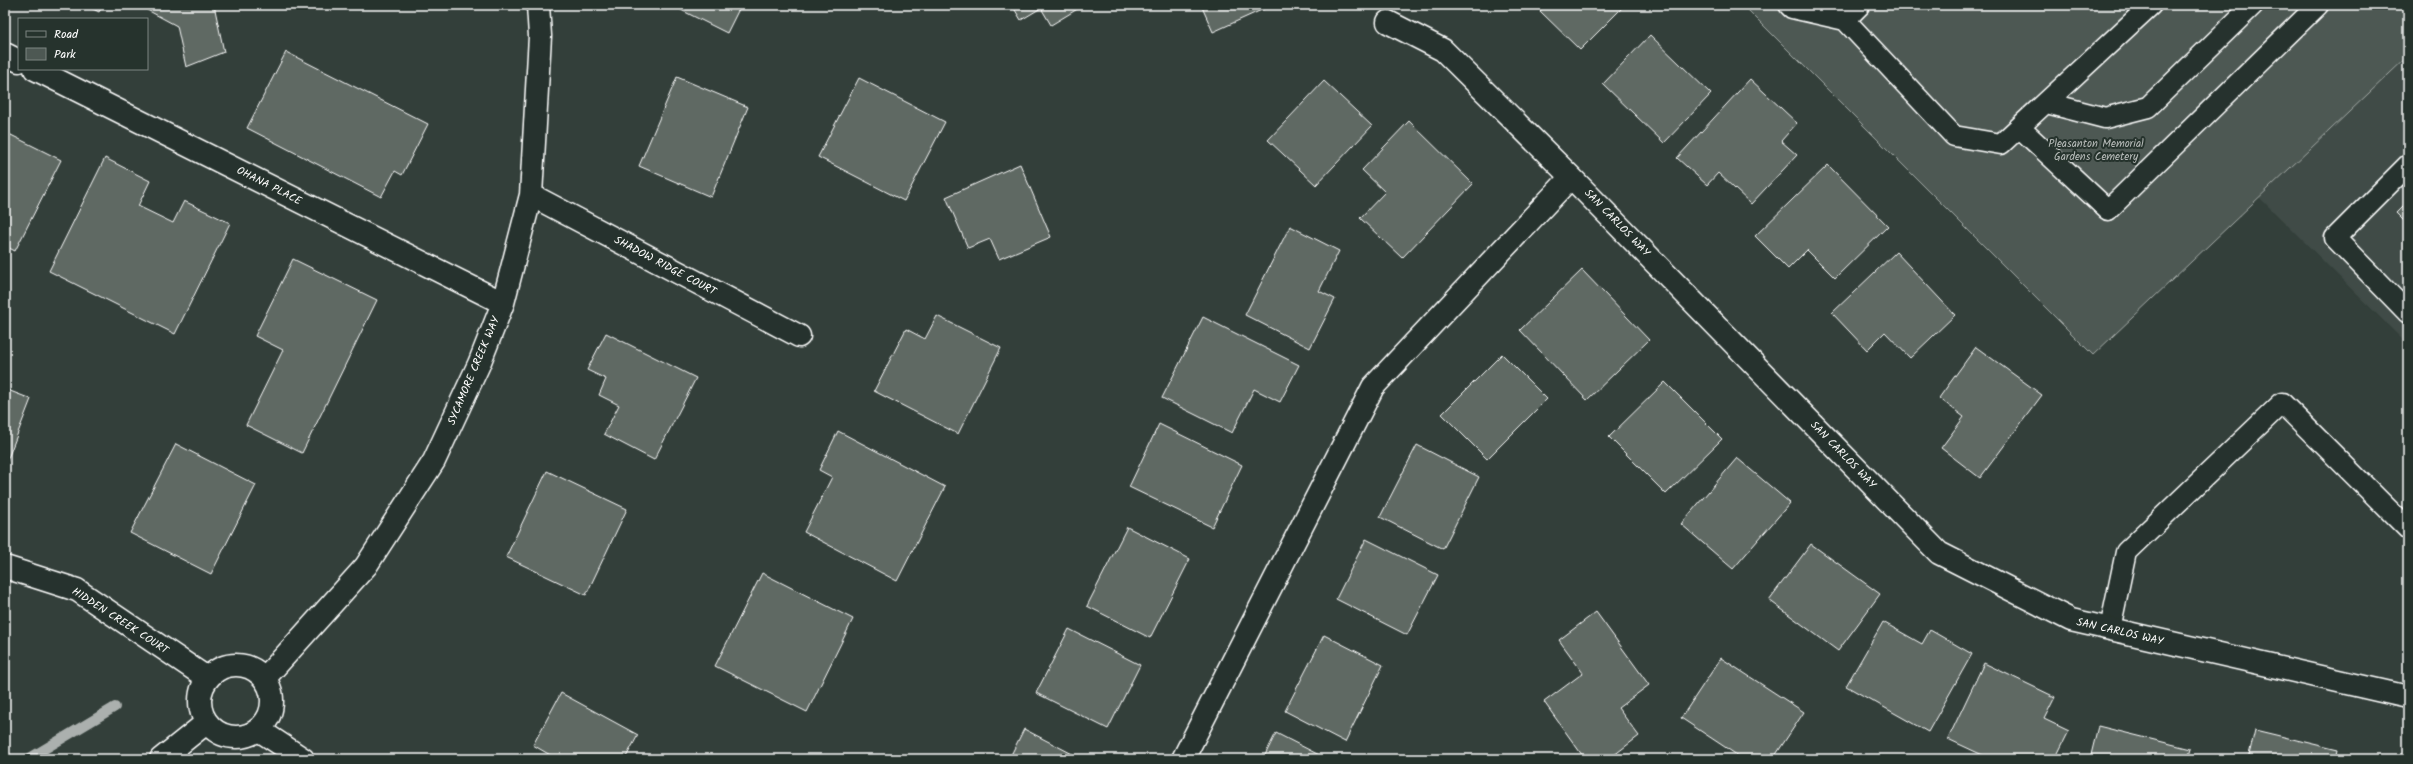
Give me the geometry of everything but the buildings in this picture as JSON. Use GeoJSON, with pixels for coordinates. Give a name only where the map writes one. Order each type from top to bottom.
{"type":"FeatureCollection","features":[{"type":"Feature","properties":{"kind":"street","name":"SYCAMORE CREEK WAY"},"geometry":{"type":"LineString","coordinates":[[264,678],[366,566],[434,461],[479,364],[503,303],[531,195],[540,36],[538,5]]}},
{"type":"Feature","properties":{"kind":"street","name":"SAN CARLOS WAY"},"geometry":{"type":"LineString","coordinates":[[1388,22],[1443,50],[1571,177],[1939,553],[2071,620],[2408,697]]}},
{"type":"Feature","properties":{"kind":"street"},"geometry":{"type":"LineString","coordinates":[[5,54],[18,60]]}},
{"type":"Feature","properties":{"kind":"street","name":"OHANA PLACE"},"geometry":{"type":"LineString","coordinates":[[37,70],[503,303]]}},
{"type":"Feature","properties":{"kind":"street"},"geometry":{"type":"LineString","coordinates":[[1183,759],[1373,387],[1571,177]]}},
{"type":"Feature","properties":{"kind":"street","name":"SHADOW RIDGE COURT"},"geometry":{"type":"LineString","coordinates":[[531,195],[799,336]]}},
{"type":"Feature","properties":{"kind":"street","name":"HIDDEN CREEK COURT"},"geometry":{"type":"LineString","coordinates":[[5,567],[77,590],[208,678]]}},
{"type":"Feature","properties":{"kind":"street"},"geometry":{"type":"LineString","coordinates":[[231,664],[246,666],[256,670],[264,678],[272,696],[272,709],[266,721],[259,730],[242,737],[226,736],[215,731],[206,723],[199,702],[202,687],[216,670],[231,664]]}},
{"type":"Feature","properties":{"kind":"street"},"geometry":{"type":"LineString","coordinates":[[162,759],[206,723]]}},
{"type":"Feature","properties":{"kind":"street"},"geometry":{"type":"LineString","coordinates":[[259,730],[303,759]]}},
{"type":"Feature","properties":{"kind":"lane"},"geometry":{"type":"LineString","coordinates":[[1789,5],[1792,8],[1845,20],[1954,136],[2001,144],[2047,104],[2151,5]]}},
{"type":"Feature","properties":{"kind":"lane"},"geometry":{"type":"LineString","coordinates":[[1845,20],[1860,5]]}},
{"type":"Feature","properties":{"kind":"lane"},"geometry":{"type":"LineString","coordinates":[[2047,104],[2105,118],[2148,107],[2253,5]]}},
{"type":"Feature","properties":{"kind":"lane"},"geometry":{"type":"LineString","coordinates":[[2020,128],[2108,210],[2318,5]]}},
{"type":"Feature","properties":{"kind":"lane"},"geometry":{"type":"LineString","coordinates":[[2408,165],[2335,238],[2408,313]]}},
{"type":"Feature","properties":{"kind":"lane"},"geometry":{"type":"LineString","coordinates":[[2110,629],[2126,552],[2282,403],[2408,529]]}},
{"type":"Feature","properties":{"kind":"shaded area"},"geometry":{"type":"Polygon","coordinates":[[[2408,56],[2408,345],[2259,197],[2408,56]]]}},
{"type":"Feature","properties":{"kind":"green space","name":"Pleasanton Memorial Gardens Cemetery"},"geometry":{"type":"Polygon","coordinates":[[[1743,5],[2408,5],[2408,56],[2093,355],[1743,5]]]}},
{"type":"Feature","properties":{"kind":"waterway"},"geometry":{"type":"LineString","coordinates":[[28,759],[115,707]]}}]}
